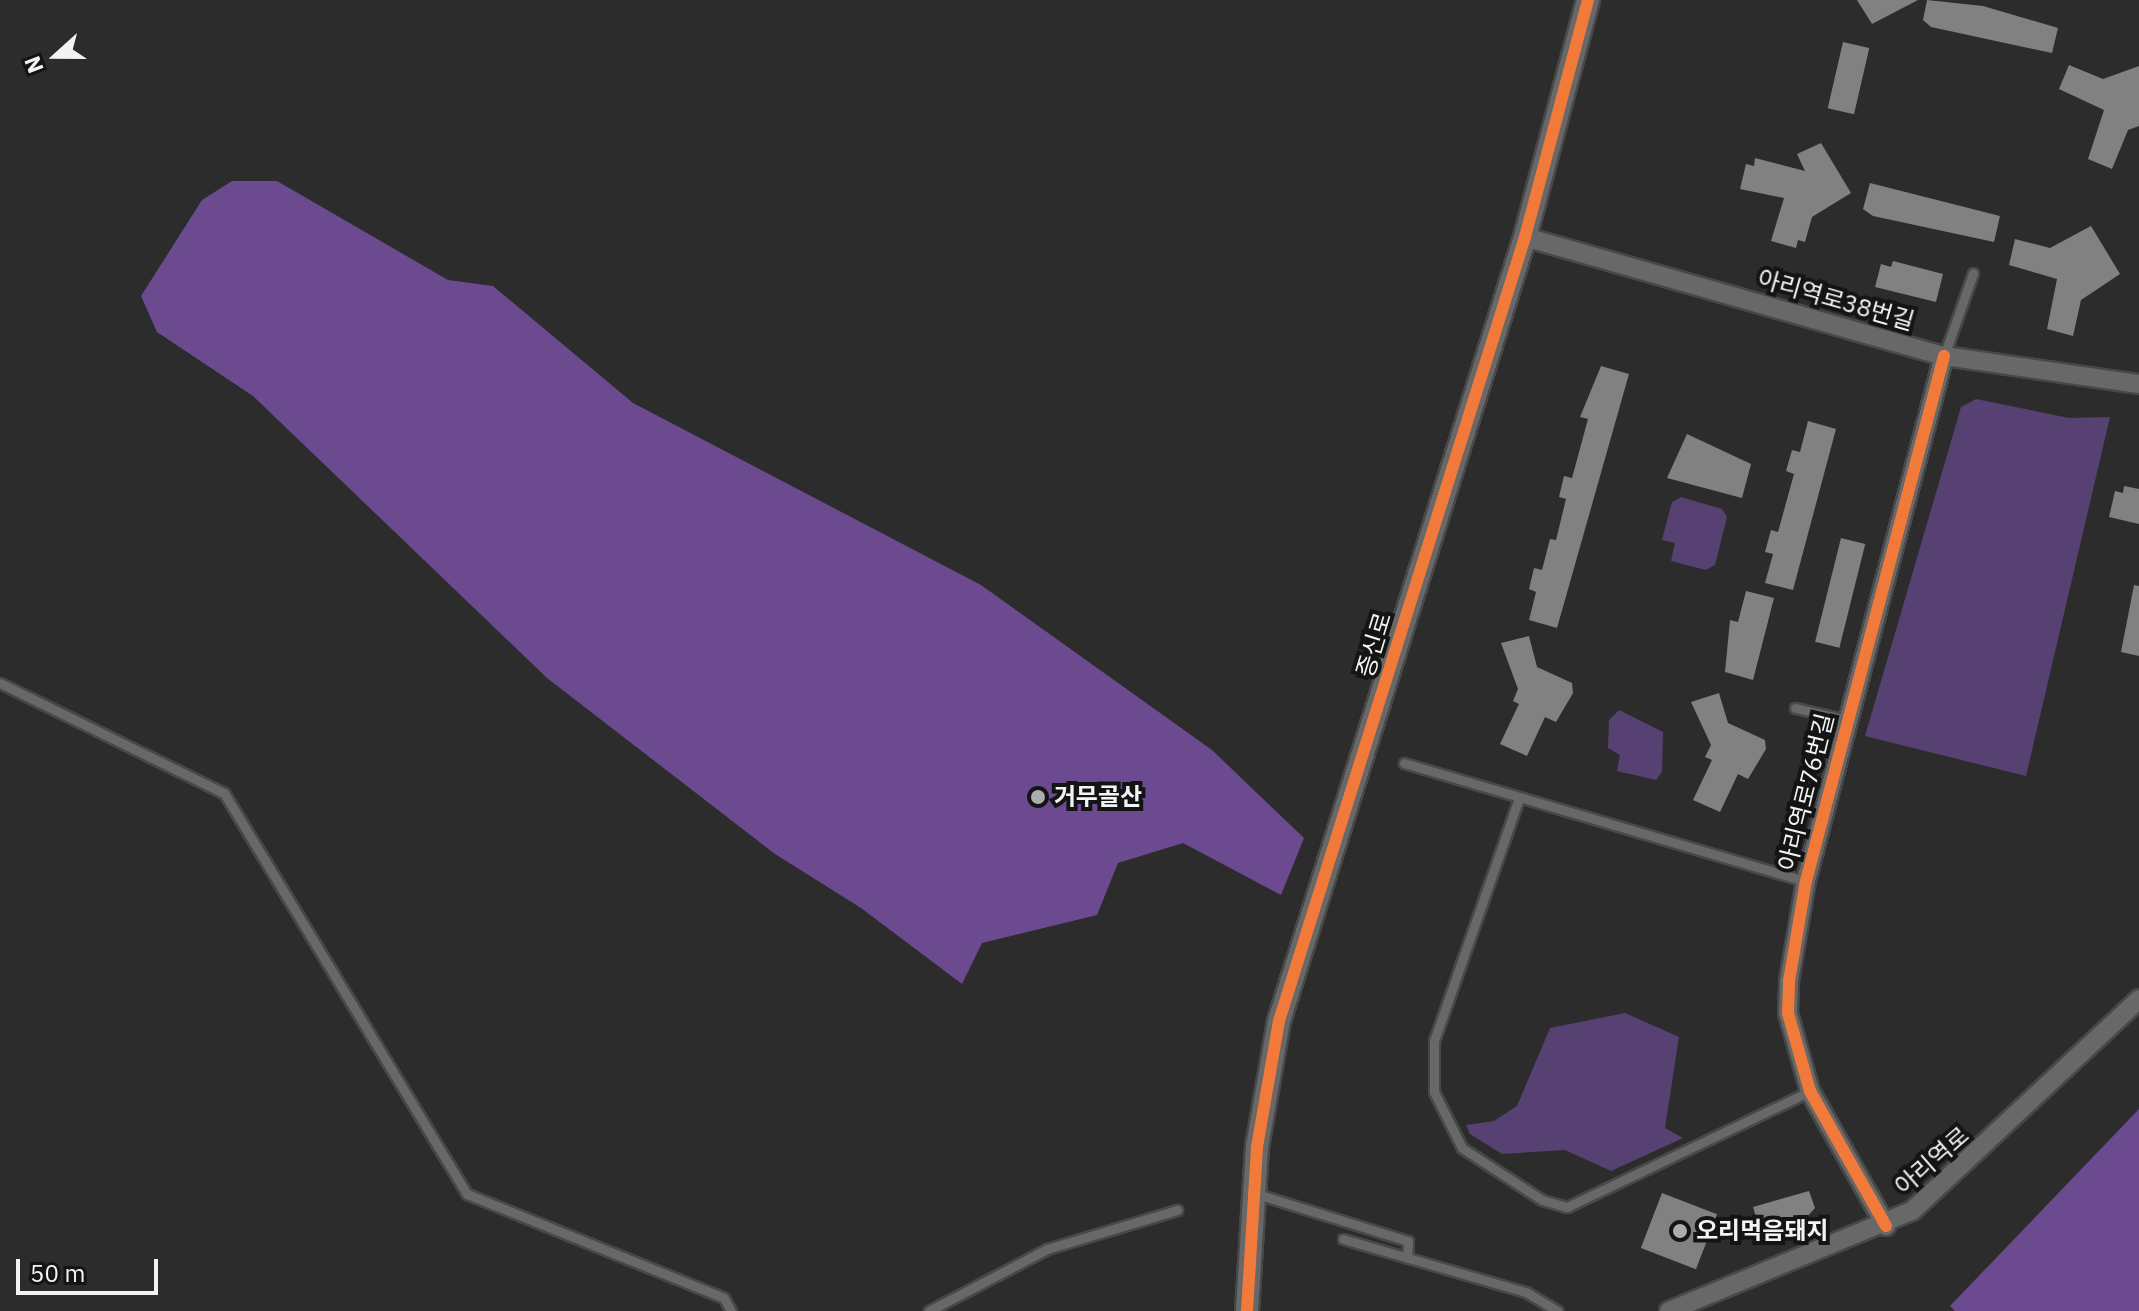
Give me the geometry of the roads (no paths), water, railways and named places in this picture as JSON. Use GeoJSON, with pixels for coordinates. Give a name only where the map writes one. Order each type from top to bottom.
{"type":"FeatureCollection","features":[{"type":"Feature","properties":{"kind":"street","name":"증신로"},"geometry":{"type":"LineString","coordinates":[[1247,1311],[1253,1193],[1266,1075],[1279,1021],[1525,237],[1588,0]]}},
{"type":"Feature","properties":{"kind":"street","name":"아리역로38번길"},"geometry":{"type":"LineString","coordinates":[[1525,237],[1944,356],[2139,384]]}},
{"type":"Feature","properties":{"kind":"street","name":"아리역로76번길"},"geometry":{"type":"LineString","coordinates":[[1886,1226],[1810,1091],[1788,1013],[1806,881],[1944,356]]}},
{"type":"Feature","properties":{"kind":"street","name":"아리역로"},"geometry":{"type":"LineString","coordinates":[[1669,1311],[1886,1226],[1937,1194],[2139,999]]}},
{"type":"Feature","properties":{"kind":"lane"},"geometry":{"type":"LineString","coordinates":[[1944,356],[1973,273]]}},
{"type":"Feature","properties":{"kind":"lane"},"geometry":{"type":"LineString","coordinates":[[0,683],[224,793],[467,1194],[724,1298],[731,1311]]}},
{"type":"Feature","properties":{"kind":"lane"},"geometry":{"type":"LineString","coordinates":[[1795,708],[1847,720]]}},
{"type":"Feature","properties":{"kind":"lane"},"geometry":{"type":"LineString","coordinates":[[1404,763],[1518,801],[1806,881]]}},
{"type":"Feature","properties":{"kind":"lane"},"geometry":{"type":"LineString","coordinates":[[1518,801],[1434,1041],[1434,1092],[1462,1148],[1542,1200],[1567,1207],[1810,1091]]}},
{"type":"Feature","properties":{"kind":"lane"},"geometry":{"type":"LineString","coordinates":[[1253,1193],[1408,1241],[1407,1258]]}},
{"type":"Feature","properties":{"kind":"lane"},"geometry":{"type":"LineString","coordinates":[[929,1311],[1047,1249],[1177,1210]]}},
{"type":"Feature","properties":{"kind":"lane"},"geometry":{"type":"LineString","coordinates":[[1343,1239],[1526,1292],[1558,1311]]}},
{"type":"Feature","properties":{"kind":"place","name":"거무골산"},"geometry":{"type":"Point","coordinates":[1038,797]}},
{"type":"Feature","properties":{"kind":"place","name":"오리먹음돼지"},"geometry":{"type":"Point","coordinates":[1680,1231]}}]}
